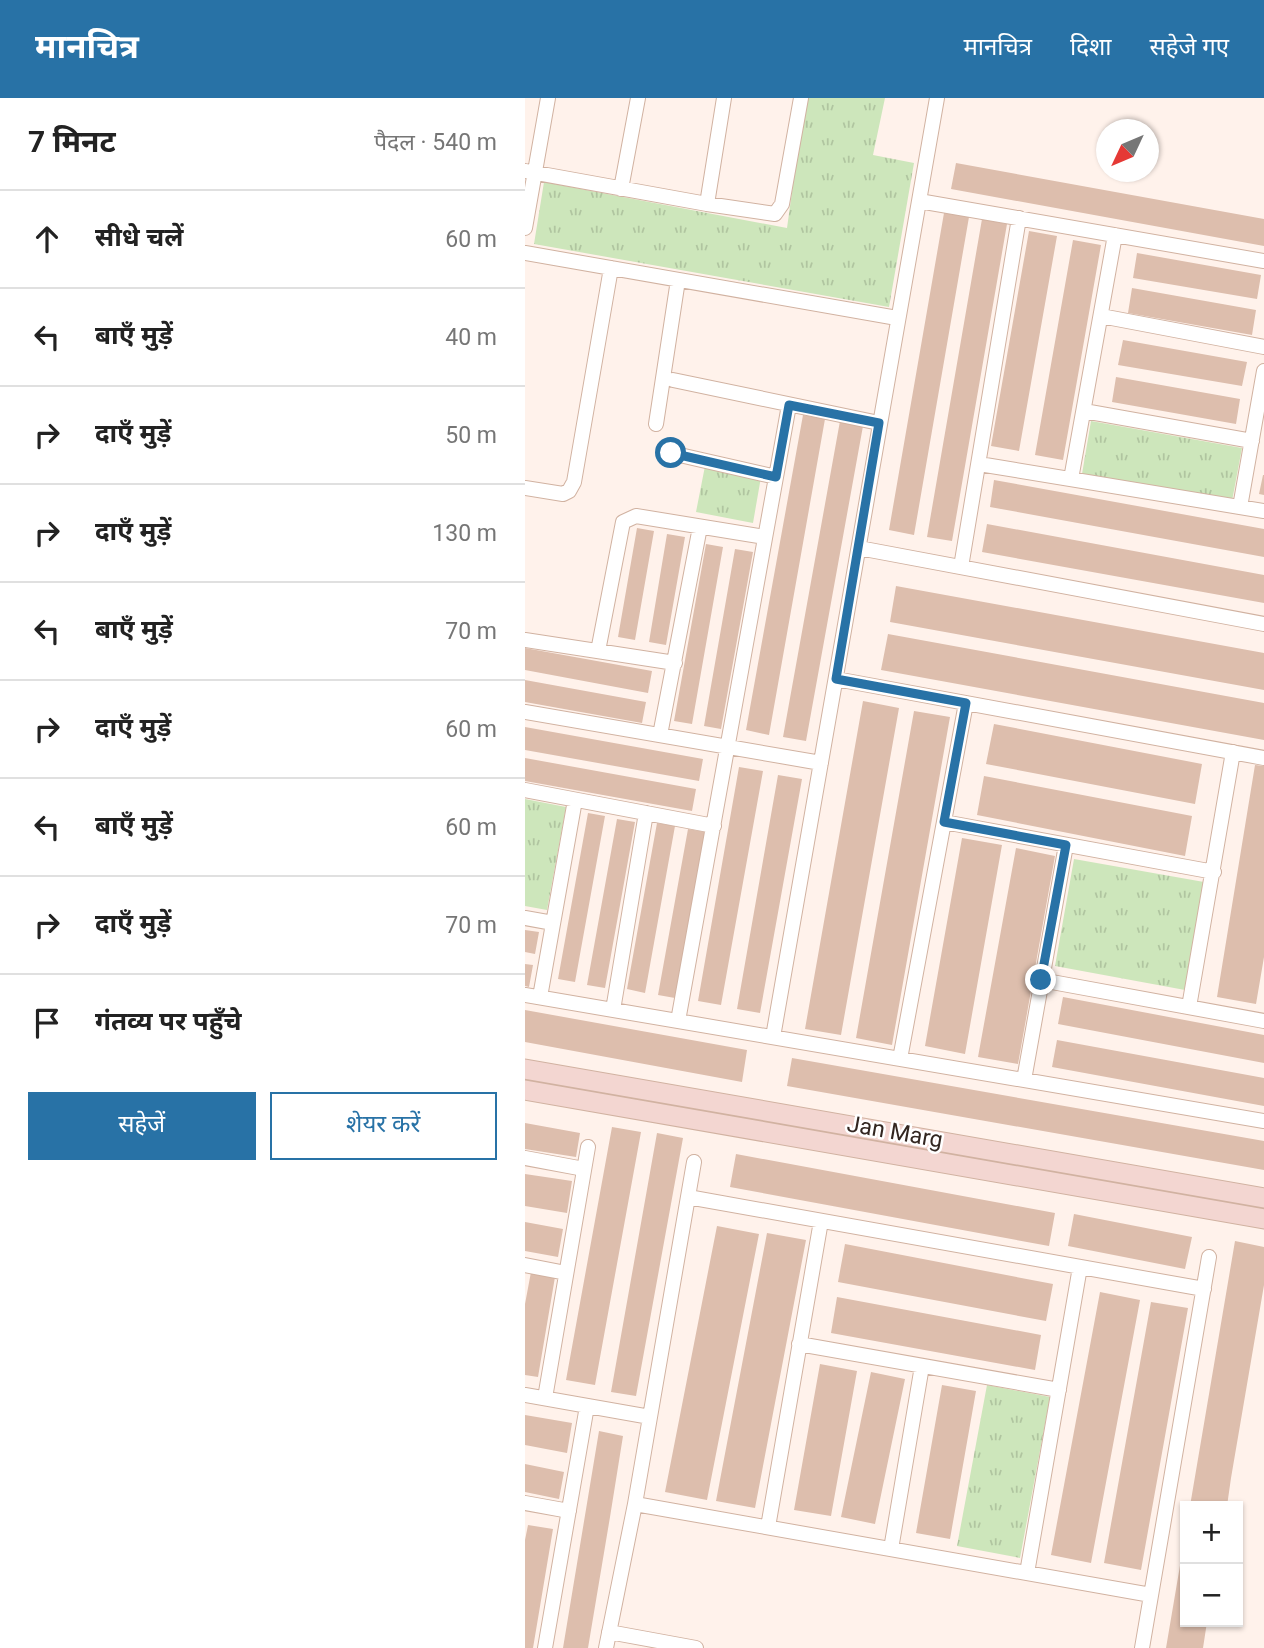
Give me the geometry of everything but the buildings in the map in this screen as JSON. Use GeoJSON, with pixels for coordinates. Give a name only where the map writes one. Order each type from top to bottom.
{"type":"FeatureCollection","features":[{"type":"Feature","properties":{"kind":"main road","name":"Jan Marg"},"geometry":{"type":"LineString","coordinates":[[525,1069],[1264,1198]]}},
{"type":"Feature","properties":{"kind":"main road"},"geometry":{"type":"LineString","coordinates":[[525,1090],[1264,1219]]}},
{"type":"Feature","properties":{"kind":"street"},"geometry":{"type":"LineString","coordinates":[[525,228],[530,172],[548,98]]}},
{"type":"Feature","properties":{"kind":"street"},"geometry":{"type":"LineString","coordinates":[[621,188],[638,98]]}},
{"type":"Feature","properties":{"kind":"street"},"geometry":{"type":"LineString","coordinates":[[707,204],[724,98]]}},
{"type":"Feature","properties":{"kind":"street"},"geometry":{"type":"LineString","coordinates":[[530,172],[770,215],[779,210],[782,204],[801,98]]}},
{"type":"Feature","properties":{"kind":"street"},"geometry":{"type":"LineString","coordinates":[[773,1037],[937,98]]}},
{"type":"Feature","properties":{"kind":"street"},"geometry":{"type":"LineString","coordinates":[[919,201],[1264,261]]}},
{"type":"Feature","properties":{"kind":"street"},"geometry":{"type":"LineString","coordinates":[[961,567],[1019,218]]}},
{"type":"Feature","properties":{"kind":"street"},"geometry":{"type":"LineString","coordinates":[[1071,479],[1115,235]]}},
{"type":"Feature","properties":{"kind":"street"},"geometry":{"type":"LineString","coordinates":[[525,253],[897,318]]}},
{"type":"Feature","properties":{"kind":"street"},"geometry":{"type":"LineString","coordinates":[[525,488],[558,495],[569,491],[573,482],[611,268]]}},
{"type":"Feature","properties":{"kind":"street"},"geometry":{"type":"LineString","coordinates":[[656,424],[678,280]]}},
{"type":"Feature","properties":{"kind":"street"},"geometry":{"type":"LineString","coordinates":[[1101,316],[1264,347]]}},
{"type":"Feature","properties":{"kind":"street"},"geometry":{"type":"LineString","coordinates":[[1240,507],[1264,371]]}},
{"type":"Feature","properties":{"kind":"street"},"geometry":{"type":"LineString","coordinates":[[673,380],[879,423]]}},
{"type":"Feature","properties":{"kind":"street"},"geometry":{"type":"LineString","coordinates":[[678,1021],[789,405]]}},
{"type":"Feature","properties":{"kind":"street"},"geometry":{"type":"LineString","coordinates":[[1084,411],[1252,440]]}},
{"type":"Feature","properties":{"kind":"street"},"geometry":{"type":"LineString","coordinates":[[671,453],[776,477]]}},
{"type":"Feature","properties":{"kind":"street"},"geometry":{"type":"LineString","coordinates":[[979,464],[1264,511]]}},
{"type":"Feature","properties":{"kind":"street"},"geometry":{"type":"LineString","coordinates":[[598,651],[623,522],[636,516],[765,537]]}},
{"type":"Feature","properties":{"kind":"street"},"geometry":{"type":"LineString","coordinates":[[660,735],[700,527]]}},
{"type":"Feature","properties":{"kind":"street"},"geometry":{"type":"LineString","coordinates":[[859,548],[1264,624]]}},
{"type":"Feature","properties":{"kind":"street"},"geometry":{"type":"LineString","coordinates":[[525,639],[674,663]]}},
{"type":"Feature","properties":{"kind":"street"},"geometry":{"type":"LineString","coordinates":[[836,679],[1264,758]]}},
{"type":"Feature","properties":{"kind":"street"},"geometry":{"type":"LineString","coordinates":[[900,1059],[966,703]]}},
{"type":"Feature","properties":{"kind":"street"},"geometry":{"type":"LineString","coordinates":[[525,712],[821,763]]}},
{"type":"Feature","properties":{"kind":"street"},"geometry":{"type":"LineString","coordinates":[[1189,1007],[1233,752]]}},
{"type":"Feature","properties":{"kind":"street"},"geometry":{"type":"LineString","coordinates":[[525,790],[714,826]]}},
{"type":"Feature","properties":{"kind":"street"},"geometry":{"type":"LineString","coordinates":[[540,997],[575,800]]}},
{"type":"Feature","properties":{"kind":"street"},"geometry":{"type":"LineString","coordinates":[[613,1010],[646,813]]}},
{"type":"Feature","properties":{"kind":"street"},"geometry":{"type":"LineString","coordinates":[[944,822],[1214,872]]}},
{"type":"Feature","properties":{"kind":"street"},"geometry":{"type":"LineString","coordinates":[[1024,1080],[1066,845]]}},
{"type":"Feature","properties":{"kind":"street"},"geometry":{"type":"LineString","coordinates":[[525,918],[553,923]]}},
{"type":"Feature","properties":{"kind":"street"},"geometry":{"type":"LineString","coordinates":[[1041,980],[1264,1021]]}},
{"type":"Feature","properties":{"kind":"street"},"geometry":{"type":"LineString","coordinates":[[525,995],[1264,1121]]}},
{"type":"Feature","properties":{"kind":"street"},"geometry":{"type":"LineString","coordinates":[[545,1398],[588,1147]]}},
{"type":"Feature","properties":{"kind":"street"},"geometry":{"type":"LineString","coordinates":[[525,1158],[584,1169]]}},
{"type":"Feature","properties":{"kind":"street"},"geometry":{"type":"LineString","coordinates":[[606,1648],[635,1504],[694,1162]]}},
{"type":"Feature","properties":{"kind":"street"},"geometry":{"type":"LineString","coordinates":[[688,1198],[1204,1289]]}},
{"type":"Feature","properties":{"kind":"street"},"geometry":{"type":"LineString","coordinates":[[768,1527],[821,1221]]}},
{"type":"Feature","properties":{"kind":"street"},"geometry":{"type":"LineString","coordinates":[[1142,1648],[1209,1256]]}},
{"type":"Feature","properties":{"kind":"street"},"geometry":{"type":"LineString","coordinates":[[525,1265],[566,1273]]}},
{"type":"Feature","properties":{"kind":"street"},"geometry":{"type":"LineString","coordinates":[[1027,1573],[1080,1267]]}},
{"type":"Feature","properties":{"kind":"street"},"geometry":{"type":"LineString","coordinates":[[799,1344],[1059,1390]]}},
{"type":"Feature","properties":{"kind":"street"},"geometry":{"type":"LineString","coordinates":[[891,1549],[922,1366]]}},
{"type":"Feature","properties":{"kind":"street"},"geometry":{"type":"LineString","coordinates":[[525,1395],[650,1417]]}},
{"type":"Feature","properties":{"kind":"street"},"geometry":{"type":"LineString","coordinates":[[545,1648],[587,1406]]}},
{"type":"Feature","properties":{"kind":"street"},"geometry":{"type":"LineString","coordinates":[[525,1503],[569,1511]]}},
{"type":"Feature","properties":{"kind":"street"},"geometry":{"type":"LineString","coordinates":[[635,1504],[1151,1595]]}},
{"type":"Feature","properties":{"kind":"street"},"geometry":{"type":"LineString","coordinates":[[609,1632],[696,1648]]}},
{"type":"Feature","properties":{"kind":"green space"},"geometry":{"type":"Polygon","coordinates":[[[805,98],[885,98],[873,155],[914,163],[889,307],[534,244],[544,182],[787,228],[805,98]]]}},
{"type":"Feature","properties":{"kind":"green space"},"geometry":{"type":"Polygon","coordinates":[[[1091,421],[1242,448],[1232,501],[1082,474],[1091,421]]]}},
{"type":"Feature","properties":{"kind":"green space"},"geometry":{"type":"Polygon","coordinates":[[[705,466],[761,477],[753,523],[696,512],[705,466]]]}},
{"type":"Feature","properties":{"kind":"green space"},"geometry":{"type":"Polygon","coordinates":[[[525,799],[566,807],[547,910],[525,906],[525,799]]]}},
{"type":"Feature","properties":{"kind":"green space"},"geometry":{"type":"Polygon","coordinates":[[[1074,859],[1204,882],[1185,990],[1055,966],[1074,859]]]}},
{"type":"Feature","properties":{"kind":"green space"},"geometry":{"type":"Polygon","coordinates":[[[987,1385],[1050,1397],[1020,1558],[957,1546],[987,1385]]]}},
{"type":"Feature","properties":{"kind":"route"},"geometry":{"type":"LineString","coordinates":[[671,453],[776,477],[789,405],[879,423],[836,679],[966,703],[944,822],[1066,845],[1041,980]]}}]}
